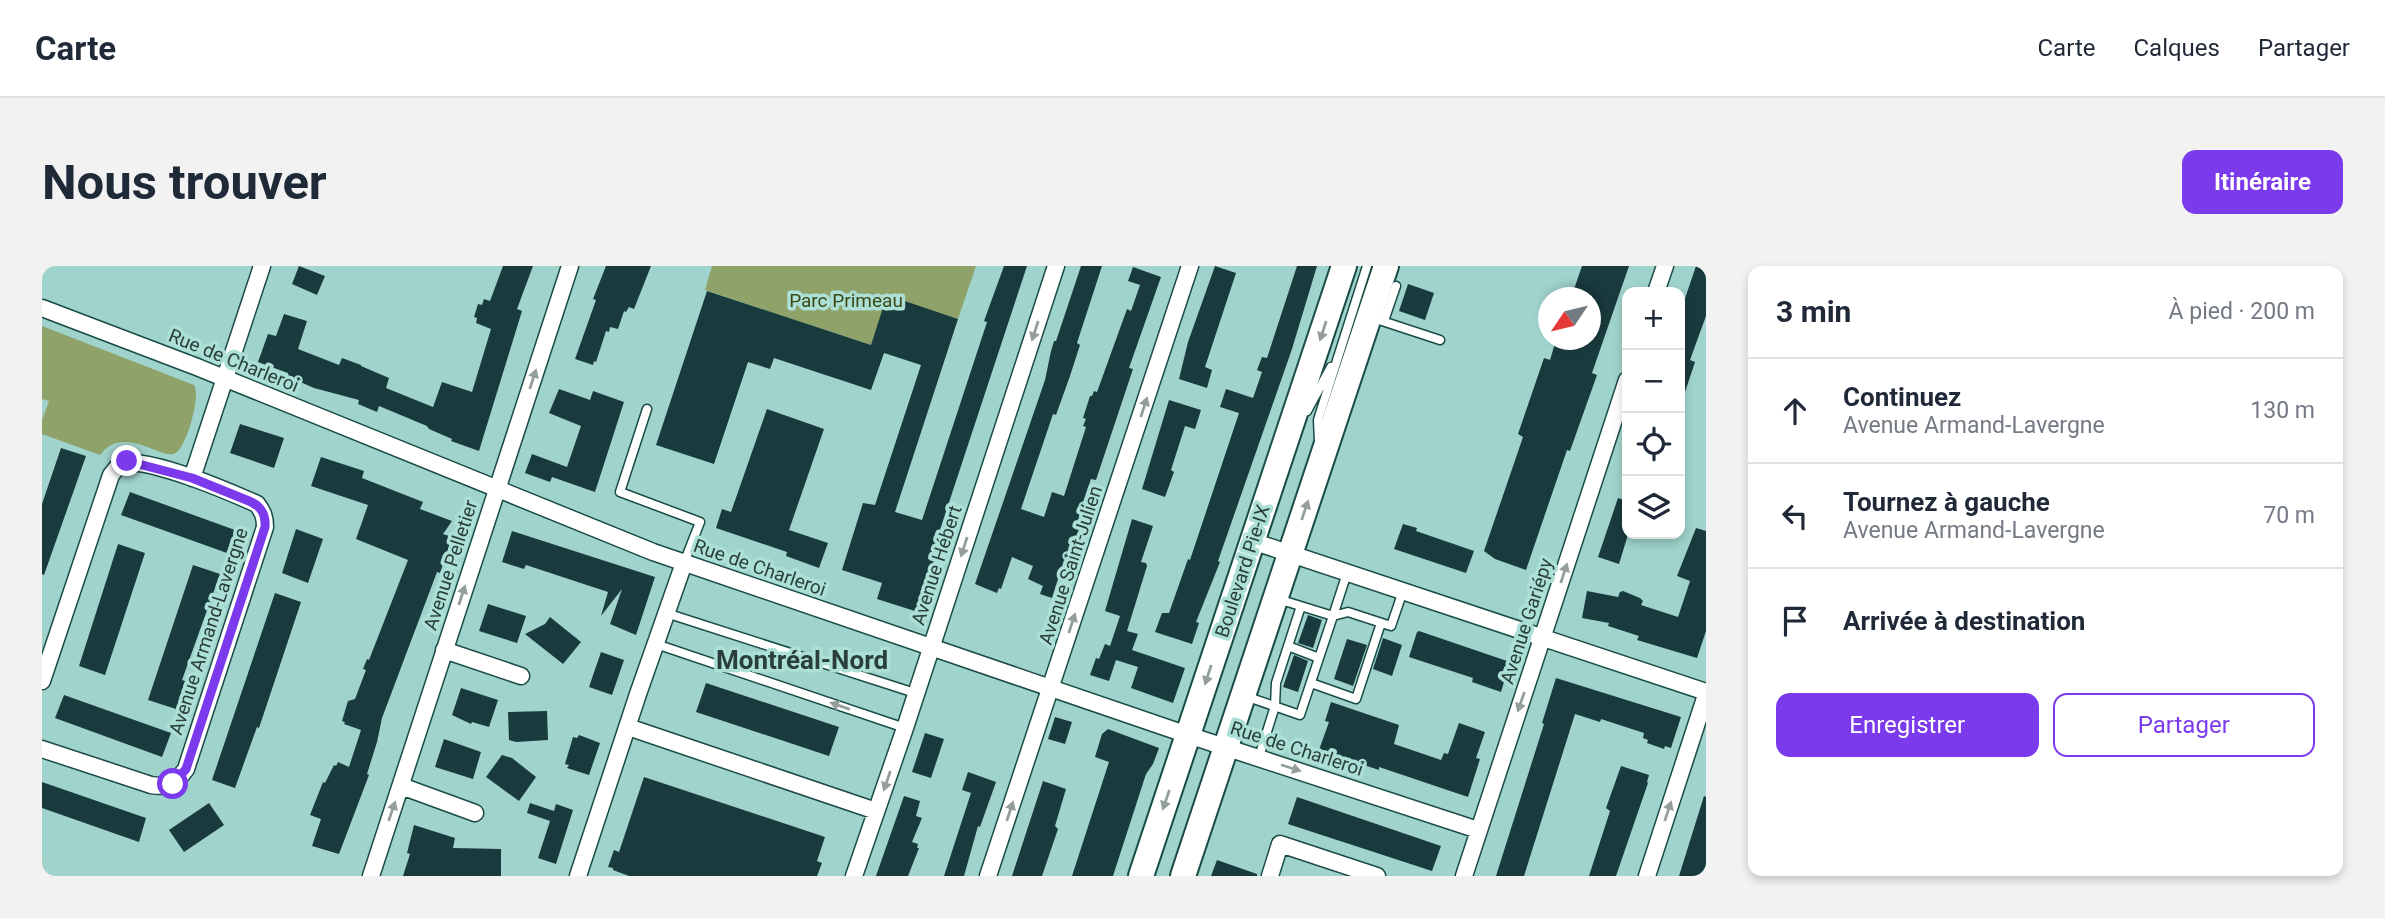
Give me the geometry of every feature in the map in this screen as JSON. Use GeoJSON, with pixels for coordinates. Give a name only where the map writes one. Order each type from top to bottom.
{"type":"FeatureCollection","features":[{"type":"Feature","properties":{"kind":"main road","name":"Boulevard Pie-IX"},"geometry":{"type":"LineString","coordinates":[[1140,876],[1344,266]]}},
{"type":"Feature","properties":{"kind":"main road","name":"Boulevard Pie-IX"},"geometry":{"type":"LineString","coordinates":[[1183,876],[1320,466],[1391,276]]}},
{"type":"Feature","properties":{"kind":"street"},"geometry":{"type":"LineString","coordinates":[[192,478],[262,266]]}},
{"type":"Feature","properties":{"kind":"street","name":"Avenue Pelletier"},"geometry":{"type":"LineString","coordinates":[[370,876],[569,266]]}},
{"type":"Feature","properties":{"kind":"street","name":"Avenue Hébert"},"geometry":{"type":"LineString","coordinates":[[854,876],[1056,266]]}},
{"type":"Feature","properties":{"kind":"street","name":"Avenue Saint-Julien"},"geometry":{"type":"LineString","coordinates":[[988,876],[1190,266]]}},
{"type":"Feature","properties":{"kind":"street"},"geometry":{"type":"LineString","coordinates":[[1658,287],[1665,266]]}},
{"type":"Feature","properties":{"kind":"street","name":"Rue de Charleroi"},"geometry":{"type":"LineString","coordinates":[[42,308],[684,563],[1188,736],[1226,746],[1478,830]]}},
{"type":"Feature","properties":{"kind":"street","name":"Avenue Gariépy"},"geometry":{"type":"LineString","coordinates":[[1464,876],[1622,395]]}},
{"type":"Feature","properties":{"kind":"street","name":"Avenue Armand-Lavergne"},"geometry":{"type":"LineString","coordinates":[[42,681],[115,469],[127,461],[135,462],[192,478],[257,504],[265,519],[265,527],[186,769],[173,784],[162,787],[151,785],[42,749]]}},
{"type":"Feature","properties":{"kind":"street"},"geometry":{"type":"LineString","coordinates":[[1252,541],[1706,693],[1647,876]]}},
{"type":"Feature","properties":{"kind":"street"},"geometry":{"type":"LineString","coordinates":[[579,876],[684,563]]}},
{"type":"Feature","properties":{"kind":"street"},"geometry":{"type":"LineString","coordinates":[[444,650],[520,676]]}},
{"type":"Feature","properties":{"kind":"street"},"geometry":{"type":"LineString","coordinates":[[628,727],[876,811]]}},
{"type":"Feature","properties":{"kind":"street"},"geometry":{"type":"LineString","coordinates":[[401,786],[475,813]]}},
{"type":"Feature","properties":{"kind":"street"},"geometry":{"type":"LineString","coordinates":[[1269,876],[1280,844],[1377,876]]}},
{"type":"Feature","properties":{"kind":"lane"},"geometry":{"type":"LineString","coordinates":[[1320,466],[1318,420],[1367,266]]}},
{"type":"Feature","properties":{"kind":"lane"},"geometry":{"type":"LineString","coordinates":[[1377,319],[1440,340]]}},
{"type":"Feature","properties":{"kind":"lane"},"geometry":{"type":"LineString","coordinates":[[1284,446],[1314,399],[1339,352]]}},
{"type":"Feature","properties":{"kind":"lane"},"geometry":{"type":"LineString","coordinates":[[647,409],[620,492],[700,522],[684,563]]}},
{"type":"Feature","properties":{"kind":"lane"},"geometry":{"type":"LineString","coordinates":[[1243,695],[1300,715],[1347,573]]}},
{"type":"Feature","properties":{"kind":"lane"},"geometry":{"type":"LineString","coordinates":[[1275,598],[1333,615],[1348,612],[1391,626],[1403,591]]}},
{"type":"Feature","properties":{"kind":"lane"},"geometry":{"type":"LineString","coordinates":[[1259,757],[1275,706],[1276,683],[1301,606]]}},
{"type":"Feature","properties":{"kind":"lane"},"geometry":{"type":"LineString","coordinates":[[666,613],[915,693]]}},
{"type":"Feature","properties":{"kind":"lane"},"geometry":{"type":"LineString","coordinates":[[1311,682],[1356,699],[1381,623]]}},
{"type":"Feature","properties":{"kind":"lane"},"geometry":{"type":"LineString","coordinates":[[656,644],[905,728]]}},
{"type":"Feature","properties":{"kind":"lane"},"geometry":{"type":"LineString","coordinates":[[1289,646],[1319,658]]}},
{"type":"Feature","properties":{"kind":"green space","name":"Parc Primeau"},"geometry":{"type":"Polygon","coordinates":[[[712,266],[976,266],[958,319],[888,296],[871,345],[705,290],[712,266]]]}},
{"type":"Feature","properties":{"kind":"green space"},"geometry":{"type":"Polygon","coordinates":[[[42,326],[194,385],[196,399],[192,420],[185,440],[177,452],[166,454],[140,444],[123,442],[114,444],[100,455],[42,434],[42,420],[49,401],[42,399],[42,326]]]}},
{"type":"Feature","properties":{"kind":"building"},"geometry":{"type":"Polygon","coordinates":[[[299,266],[325,276],[317,295],[292,284],[299,266]]]}},
{"type":"Feature","properties":{"kind":"building"},"geometry":{"type":"Polygon","coordinates":[[[503,266],[533,266],[517,309],[522,311],[479,451],[451,441],[452,439],[427,426],[379,406],[377,412],[358,404],[359,400],[314,388],[289,377],[288,373],[258,362],[268,334],[276,336],[284,314],[307,321],[298,349],[339,365],[342,358],[361,365],[389,378],[386,388],[433,407],[442,382],[472,392],[491,329],[476,323],[477,318],[474,317],[478,304],[482,305],[484,299],[490,301],[503,266]]]}},
{"type":"Feature","properties":{"kind":"building"},"geometry":{"type":"Polygon","coordinates":[[[606,266],[651,266],[634,309],[629,307],[624,311],[618,329],[610,327],[609,332],[606,331],[593,365],[575,359],[606,266]]]}},
{"type":"Feature","properties":{"kind":"building"},"geometry":{"type":"Polygon","coordinates":[[[1004,266],[1027,266],[933,551],[937,552],[918,612],[877,599],[882,583],[842,570],[863,503],[875,505],[921,365],[884,353],[871,390],[774,358],[770,369],[748,362],[714,464],[656,445],[707,291],[871,345],[887,295],[958,319],[895,512],[922,520],[987,322],[984,321],[1004,266]]]}},
{"type":"Feature","properties":{"kind":"building"},"geometry":{"type":"Polygon","coordinates":[[[1081,266],[1102,266],[1077,343],[1080,345],[1070,376],[1056,415],[1053,414],[1021,509],[1044,517],[1052,492],[1064,496],[1086,427],[1083,426],[1086,419],[1083,418],[1090,396],[1094,391],[1097,392],[1127,309],[1131,311],[1140,285],[1128,281],[1133,267],[1161,277],[1129,368],[1133,369],[1096,480],[1091,479],[1083,502],[1087,503],[1069,561],[1064,560],[1052,598],[1040,594],[1043,586],[1028,579],[1033,566],[1012,557],[1001,589],[999,588],[997,593],[975,584],[1081,266]]]}},
{"type":"Feature","properties":{"kind":"building"},"geometry":{"type":"Polygon","coordinates":[[[1215,266],[1236,273],[1205,367],[1212,370],[1207,388],[1179,379],[1188,342],[1215,266]]]}},
{"type":"Feature","properties":{"kind":"building"},"geometry":{"type":"Polygon","coordinates":[[[1297,266],[1317,266],[1292,349],[1218,561],[1220,562],[1196,622],[1199,623],[1192,644],[1155,632],[1162,613],[1169,613],[1188,559],[1190,560],[1239,413],[1220,407],[1226,389],[1253,398],[1262,372],[1257,370],[1262,357],[1267,358],[1297,266]]]}},
{"type":"Feature","properties":{"kind":"building"},"geometry":{"type":"Polygon","coordinates":[[[1582,266],[1629,266],[1601,347],[1601,287],[1575,287],[1582,266]]]}},
{"type":"Feature","properties":{"kind":"building"},"geometry":{"type":"Polygon","coordinates":[[[1696,266],[1706,266],[1706,316],[1690,360],[1695,362],[1685,392],[1685,350],[1685,298],[1696,266]]]}},
{"type":"Feature","properties":{"kind":"building"},"geometry":{"type":"Polygon","coordinates":[[[1408,284],[1434,293],[1425,320],[1399,311],[1408,284]]]}},
{"type":"Feature","properties":{"kind":"building"},"geometry":{"type":"Polygon","coordinates":[[[1553,350],[1600,350],[1592,373],[1597,375],[1570,451],[1567,450],[1526,570],[1495,559],[1484,551],[1523,437],[1518,434],[1544,358],[1550,360],[1553,350]]]}},
{"type":"Feature","properties":{"kind":"building"},"geometry":{"type":"Polygon","coordinates":[[[559,389],[590,400],[593,391],[624,402],[595,492],[552,477],[550,482],[525,473],[532,454],[567,467],[581,426],[549,413],[559,389]]]}},
{"type":"Feature","properties":{"kind":"building"},"geometry":{"type":"Polygon","coordinates":[[[1169,400],[1201,410],[1195,429],[1185,426],[1165,497],[1142,489],[1169,400]]]}},
{"type":"Feature","properties":{"kind":"building"},"geometry":{"type":"Polygon","coordinates":[[[767,409],[824,429],[789,530],[828,543],[819,568],[786,556],[787,552],[716,528],[722,509],[731,512],[767,409]]]}},
{"type":"Feature","properties":{"kind":"building"},"geometry":{"type":"Polygon","coordinates":[[[240,424],[284,438],[274,468],[230,453],[240,424]]]}},
{"type":"Feature","properties":{"kind":"building"},"geometry":{"type":"Polygon","coordinates":[[[61,448],[86,456],[44,575],[42,504],[61,448]]]}},
{"type":"Feature","properties":{"kind":"building"},"geometry":{"type":"Polygon","coordinates":[[[321,457],[364,471],[362,478],[423,502],[420,509],[452,521],[443,534],[452,537],[440,573],[437,572],[382,718],[367,774],[369,775],[339,854],[312,846],[321,819],[310,815],[323,782],[325,783],[334,765],[338,762],[349,767],[361,730],[342,721],[348,701],[355,699],[366,670],[363,669],[367,659],[369,660],[408,560],[356,539],[368,505],[311,486],[321,457]]]}},
{"type":"Feature","properties":{"kind":"building"},"geometry":{"type":"Polygon","coordinates":[[[130,492],[235,530],[227,553],[121,515],[130,492]]]}},
{"type":"Feature","properties":{"kind":"building"},"geometry":{"type":"Polygon","coordinates":[[[1618,498],[1622,499],[1622,539],[1627,539],[1619,564],[1598,557],[1618,498]]]}},
{"type":"Feature","properties":{"kind":"building"},"geometry":{"type":"Polygon","coordinates":[[[1132,519],[1153,526],[1141,562],[1147,566],[1127,631],[1138,634],[1132,650],[1185,668],[1173,703],[1131,688],[1138,667],[1116,660],[1109,681],[1090,675],[1105,644],[1110,646],[1120,616],[1105,611],[1132,519]]]}},
{"type":"Feature","properties":{"kind":"building"},"geometry":{"type":"Polygon","coordinates":[[[1403,524],[1474,551],[1466,573],[1394,549],[1403,524]]]}},
{"type":"Feature","properties":{"kind":"building"},"geometry":{"type":"Polygon","coordinates":[[[1696,528],[1706,531],[1706,631],[1697,658],[1637,640],[1639,636],[1608,626],[1609,623],[1582,618],[1587,591],[1618,597],[1623,591],[1640,598],[1643,601],[1641,605],[1678,617],[1690,581],[1677,576],[1696,528]]]}},
{"type":"Feature","properties":{"kind":"building"},"geometry":{"type":"Polygon","coordinates":[[[296,529],[323,539],[308,583],[282,573],[296,529]]]}},
{"type":"Feature","properties":{"kind":"building"},"geometry":{"type":"Polygon","coordinates":[[[512,531],[655,577],[636,635],[610,624],[622,589],[601,616],[608,592],[526,565],[524,569],[502,562],[512,531]]]}},
{"type":"Feature","properties":{"kind":"building"},"geometry":{"type":"Polygon","coordinates":[[[118,544],[145,553],[105,675],[79,666],[118,544]]]}},
{"type":"Feature","properties":{"kind":"building"},"geometry":{"type":"Polygon","coordinates":[[[193,565],[220,574],[182,680],[185,681],[176,709],[148,700],[193,565]]]}},
{"type":"Feature","properties":{"kind":"building"},"geometry":{"type":"Polygon","coordinates":[[[275,593],[301,602],[259,728],[257,727],[235,788],[212,780],[275,593]]]}},
{"type":"Feature","properties":{"kind":"building"},"geometry":{"type":"Polygon","coordinates":[[[488,604],[526,616],[517,643],[479,631],[488,604]]]}},
{"type":"Feature","properties":{"kind":"building"},"geometry":{"type":"Polygon","coordinates":[[[1308,615],[1322,620],[1313,648],[1298,643],[1308,615]]]}},
{"type":"Feature","properties":{"kind":"building"},"geometry":{"type":"Polygon","coordinates":[[[550,617],[581,642],[563,664],[525,634],[545,624],[550,617]]]}},
{"type":"Feature","properties":{"kind":"building"},"geometry":{"type":"Polygon","coordinates":[[[1419,631],[1510,662],[1501,692],[1472,682],[1473,678],[1409,657],[1419,631]]]}},
{"type":"Feature","properties":{"kind":"building"},"geometry":{"type":"Polygon","coordinates":[[[1383,638],[1402,645],[1392,676],[1373,669],[1383,638]]]}},
{"type":"Feature","properties":{"kind":"building"},"geometry":{"type":"Polygon","coordinates":[[[1347,639],[1367,645],[1353,686],[1334,679],[1347,639]]]}},
{"type":"Feature","properties":{"kind":"building"},"geometry":{"type":"Polygon","coordinates":[[[601,652],[624,660],[612,695],[589,687],[601,652]]]}},
{"type":"Feature","properties":{"kind":"building"},"geometry":{"type":"Polygon","coordinates":[[[1294,655],[1308,661],[1298,692],[1283,687],[1294,655]]]}},
{"type":"Feature","properties":{"kind":"building"},"geometry":{"type":"Polygon","coordinates":[[[1556,678],[1681,717],[1671,748],[1665,746],[1664,749],[1647,743],[1648,740],[1643,738],[1644,733],[1575,714],[1524,876],[1496,876],[1544,724],[1542,723],[1556,678]]]}},
{"type":"Feature","properties":{"kind":"building"},"geometry":{"type":"Polygon","coordinates":[[[706,683],[839,727],[829,756],[696,712],[706,683]]]}},
{"type":"Feature","properties":{"kind":"building"},"geometry":{"type":"Polygon","coordinates":[[[461,688],[498,700],[489,727],[472,722],[471,724],[452,715],[461,688]]]}},
{"type":"Feature","properties":{"kind":"building"},"geometry":{"type":"Polygon","coordinates":[[[64,695],[171,733],[162,757],[55,718],[64,695]]]}},
{"type":"Feature","properties":{"kind":"building"},"geometry":{"type":"Polygon","coordinates":[[[1331,702],[1399,725],[1394,744],[1441,760],[1444,753],[1448,754],[1459,723],[1485,732],[1476,758],[1480,759],[1468,797],[1319,750],[1329,722],[1325,721],[1331,702]]]}},
{"type":"Feature","properties":{"kind":"building"},"geometry":{"type":"Polygon","coordinates":[[[547,711],[548,740],[509,740],[508,712],[547,711]]]}},
{"type":"Feature","properties":{"kind":"building"},"geometry":{"type":"Polygon","coordinates":[[[1055,717],[1072,722],[1065,744],[1048,739],[1055,717]]]}},
{"type":"Feature","properties":{"kind":"building"},"geometry":{"type":"Polygon","coordinates":[[[1108,729],[1159,748],[1146,774],[1113,876],[1072,876],[1109,762],[1095,757],[1102,734],[1108,729]]]}},
{"type":"Feature","properties":{"kind":"building"},"geometry":{"type":"Polygon","coordinates":[[[925,733],[944,739],[931,778],[912,772],[925,733]]]}},
{"type":"Feature","properties":{"kind":"building"},"geometry":{"type":"Polygon","coordinates":[[[579,735],[600,743],[589,775],[567,768],[569,765],[565,764],[573,737],[577,738],[579,735]]]}},
{"type":"Feature","properties":{"kind":"building"},"geometry":{"type":"Polygon","coordinates":[[[444,739],[481,752],[473,779],[435,767],[444,739]]]}},
{"type":"Feature","properties":{"kind":"building"},"geometry":{"type":"Polygon","coordinates":[[[502,755],[512,758],[536,777],[519,801],[486,777],[502,755]]]}},
{"type":"Feature","properties":{"kind":"building"},"geometry":{"type":"Polygon","coordinates":[[[1621,766],[1649,775],[1648,783],[1616,876],[1589,876],[1610,811],[1606,808],[1621,766]]]}},
{"type":"Feature","properties":{"kind":"building"},"geometry":{"type":"Polygon","coordinates":[[[968,772],[996,782],[980,827],[978,826],[964,876],[944,876],[971,793],[962,790],[968,772]]]}},
{"type":"Feature","properties":{"kind":"building"},"geometry":{"type":"Polygon","coordinates":[[[644,777],[825,837],[817,861],[822,863],[817,876],[629,876],[613,870],[608,867],[614,850],[619,852],[644,777]]]}},
{"type":"Feature","properties":{"kind":"building"},"geometry":{"type":"Polygon","coordinates":[[[1043,781],[1066,789],[1055,826],[1058,829],[1042,876],[1012,876],[1043,781]]]}},
{"type":"Feature","properties":{"kind":"building"},"geometry":{"type":"Polygon","coordinates":[[[42,782],[146,818],[139,842],[42,808],[42,782]]]}},
{"type":"Feature","properties":{"kind":"building"},"geometry":{"type":"Polygon","coordinates":[[[904,796],[920,801],[916,816],[922,818],[912,842],[918,844],[919,848],[908,876],[876,876],[904,796]]]}},
{"type":"Feature","properties":{"kind":"building"},"geometry":{"type":"Polygon","coordinates":[[[1704,796],[1706,876],[1679,876],[1704,796]]]}},
{"type":"Feature","properties":{"kind":"building"},"geometry":{"type":"Polygon","coordinates":[[[1297,797],[1441,846],[1432,871],[1288,824],[1297,797]]]}},
{"type":"Feature","properties":{"kind":"building"},"geometry":{"type":"Polygon","coordinates":[[[209,803],[224,825],[184,852],[169,830],[209,803]]]}},
{"type":"Feature","properties":{"kind":"building"},"geometry":{"type":"Polygon","coordinates":[[[530,803],[554,811],[556,804],[573,810],[556,864],[538,858],[550,821],[527,813],[530,803]]]}},
{"type":"Feature","properties":{"kind":"building"},"geometry":{"type":"Polygon","coordinates":[[[414,825],[455,838],[453,848],[501,849],[501,876],[403,876],[410,854],[407,853],[414,825]]]}},
{"type":"Feature","properties":{"kind":"building"},"geometry":{"type":"Polygon","coordinates":[[[1217,860],[1257,874],[1257,876],[1211,876],[1217,860]]]}},
{"type":"Feature","properties":{"kind":"district","name":"Montréal-Nord"},"geometry":{"type":"Point","coordinates":[802,660]}},
{"type":"Feature","properties":{"kind":"route"},"geometry":{"type":"LineString","coordinates":[[127,461],[192,478],[257,504],[265,519],[265,527],[186,769],[173,784]]}}]}
